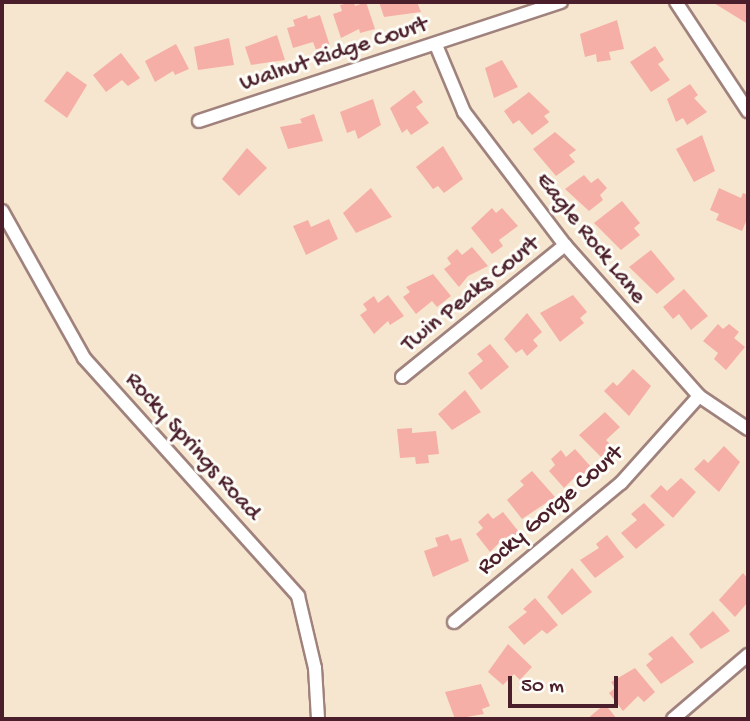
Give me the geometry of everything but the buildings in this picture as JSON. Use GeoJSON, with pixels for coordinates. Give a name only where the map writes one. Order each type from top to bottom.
{"type":"FeatureCollection","features":[{"type":"Feature","properties":{"kind":"street","name":"Walnut Ridge Court"},"geometry":{"type":"LineString","coordinates":[[199,121],[561,2]]}},
{"type":"Feature","properties":{"kind":"street"},"geometry":{"type":"LineString","coordinates":[[676,2],[748,111]]}},
{"type":"Feature","properties":{"kind":"street","name":"Eagle Rock Lane"},"geometry":{"type":"LineString","coordinates":[[436,45],[464,112],[565,245],[699,396],[748,429]]}},
{"type":"Feature","properties":{"kind":"street","name":"Rocky Springs Road"},"geometry":{"type":"LineString","coordinates":[[2,211],[84,358],[298,596],[315,668],[318,719]]}},
{"type":"Feature","properties":{"kind":"street","name":"Twin Peaks Court"},"geometry":{"type":"LineString","coordinates":[[402,377],[565,245]]}},
{"type":"Feature","properties":{"kind":"street","name":"Rocky Gorge Court"},"geometry":{"type":"LineString","coordinates":[[454,622],[621,483],[699,396]]}},
{"type":"Feature","properties":{"kind":"street"},"geometry":{"type":"LineString","coordinates":[[673,719],[748,655]]}}]}
